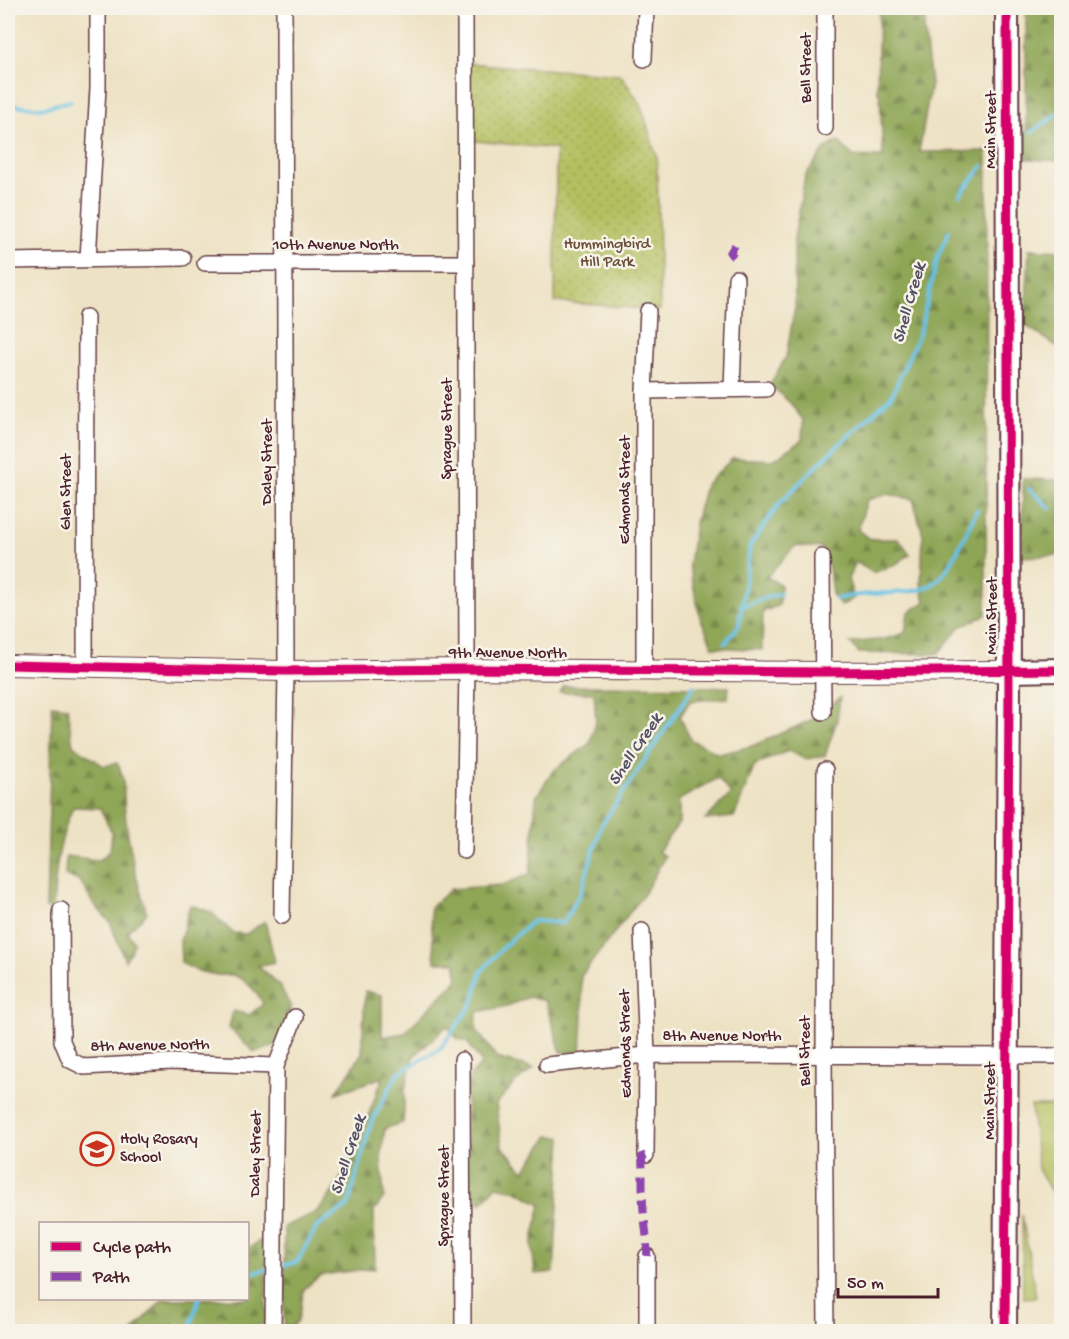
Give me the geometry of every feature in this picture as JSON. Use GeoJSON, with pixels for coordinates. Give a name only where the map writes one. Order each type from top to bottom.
{"type":"FeatureCollection","features":[{"type":"Feature","properties":{"kind":"main road","name":"Main Street"},"geometry":{"type":"LineString","coordinates":[[1005,1332],[1009,671],[1007,8]]}},
{"type":"Feature","properties":{"kind":"main road"},"geometry":{"type":"LineString","coordinates":[[1009,671],[1062,670]]}},
{"type":"Feature","properties":{"kind":"street"},"geometry":{"type":"LineString","coordinates":[[88,260],[98,88],[99,8]]}},
{"type":"Feature","properties":{"kind":"street","name":"Daley Street"},"geometry":{"type":"LineString","coordinates":[[282,916],[286,671],[284,8]]}},
{"type":"Feature","properties":{"kind":"street","name":"Sprague Street"},"geometry":{"type":"LineString","coordinates":[[464,851],[467,669],[465,8]]}},
{"type":"Feature","properties":{"kind":"street"},"geometry":{"type":"LineString","coordinates":[[644,59],[646,8]]}},
{"type":"Feature","properties":{"kind":"street","name":"Bell Street"},"geometry":{"type":"LineString","coordinates":[[825,8],[825,128]]}},
{"type":"Feature","properties":{"kind":"street"},"geometry":{"type":"LineString","coordinates":[[8,261],[183,258]]}},
{"type":"Feature","properties":{"kind":"street","name":"10th Avenue North"},"geometry":{"type":"LineString","coordinates":[[206,263],[466,263]]}},
{"type":"Feature","properties":{"kind":"street"},"geometry":{"type":"LineString","coordinates":[[732,389],[736,278]]}},
{"type":"Feature","properties":{"kind":"street","name":"Edmonds Street"},"geometry":{"type":"LineString","coordinates":[[644,670],[644,391],[648,310]]}},
{"type":"Feature","properties":{"kind":"street","name":"Glen Street"},"geometry":{"type":"LineString","coordinates":[[85,667],[86,317]]}},
{"type":"Feature","properties":{"kind":"street"},"geometry":{"type":"LineString","coordinates":[[644,391],[766,389]]}},
{"type":"Feature","properties":{"kind":"street"},"geometry":{"type":"LineString","coordinates":[[822,557],[823,712]]}},
{"type":"Feature","properties":{"kind":"street","name":"9th Avenue North"},"geometry":{"type":"LineString","coordinates":[[8,665],[286,671],[467,669],[1009,671]]}},
{"type":"Feature","properties":{"kind":"street","name":"Bell Street"},"geometry":{"type":"LineString","coordinates":[[825,770],[826,1332]]}},
{"type":"Feature","properties":{"kind":"street","name":"8th Avenue North"},"geometry":{"type":"LineString","coordinates":[[61,910],[62,1041],[69,1060],[84,1067],[171,1062],[276,1066]]}},
{"type":"Feature","properties":{"kind":"street","name":"Edmonds Street"},"geometry":{"type":"LineString","coordinates":[[642,931],[647,1054],[646,1155]]}},
{"type":"Feature","properties":{"kind":"street","name":"Daley Street"},"geometry":{"type":"LineString","coordinates":[[273,1332],[276,1066],[295,1017]]}},
{"type":"Feature","properties":{"kind":"street","name":"8th Avenue North"},"geometry":{"type":"LineString","coordinates":[[547,1065],[647,1054],[1062,1056]]}},
{"type":"Feature","properties":{"kind":"street","name":"Sprague Street"},"geometry":{"type":"LineString","coordinates":[[462,1060],[463,1332]]}},
{"type":"Feature","properties":{"kind":"street"},"geometry":{"type":"LineString","coordinates":[[647,1256],[647,1332]]}},
{"type":"Feature","properties":{"kind":"green space"},"geometry":{"type":"Polygon","coordinates":[[[879,8],[927,8],[924,29],[931,84],[919,152],[987,151],[986,615],[960,627],[938,654],[859,653],[850,643],[885,639],[905,633],[908,613],[925,602],[921,583],[923,535],[913,499],[888,494],[867,500],[858,530],[870,539],[899,539],[910,554],[896,564],[873,573],[856,562],[848,579],[854,598],[841,606],[832,594],[829,568],[822,548],[795,546],[767,577],[781,585],[779,605],[763,612],[762,650],[713,647],[700,617],[689,565],[695,523],[705,485],[733,458],[773,460],[802,440],[803,420],[791,404],[770,384],[786,357],[795,306],[794,239],[805,176],[825,149],[838,141],[853,156],[883,157],[880,95],[877,90],[879,8]]]}},
{"type":"Feature","properties":{"kind":"green space"},"geometry":{"type":"Polygon","coordinates":[[[1026,8],[1061,8],[1061,161],[1026,159],[1026,8]]]}},
{"type":"Feature","properties":{"kind":"green space","name":"Hummingbird Hill Park"},"geometry":{"type":"Polygon","coordinates":[[[466,63],[621,75],[641,105],[657,158],[660,310],[555,302],[556,149],[466,140],[466,63]]]}},
{"type":"Feature","properties":{"kind":"green space"},"geometry":{"type":"Polygon","coordinates":[[[1029,249],[1061,251],[1061,349],[1025,325],[1029,249]]]}},
{"type":"Feature","properties":{"kind":"green space"},"geometry":{"type":"Polygon","coordinates":[[[1023,479],[1061,480],[1061,555],[1022,557],[1023,479]]]}},
{"type":"Feature","properties":{"kind":"green space"},"geometry":{"type":"Polygon","coordinates":[[[564,686],[729,687],[728,698],[690,701],[680,717],[691,740],[719,754],[752,746],[809,721],[840,698],[837,720],[825,756],[805,759],[788,751],[755,765],[734,817],[705,820],[731,794],[718,778],[679,800],[679,823],[658,852],[665,856],[644,894],[581,976],[583,1017],[581,1053],[561,1052],[545,1001],[529,997],[507,1006],[477,1012],[476,1029],[497,1058],[534,1068],[515,1083],[496,1104],[502,1146],[524,1171],[549,1136],[562,1137],[554,1272],[535,1274],[532,1244],[541,1204],[517,1191],[497,1186],[481,1204],[468,1186],[466,1081],[482,1063],[467,1042],[457,1038],[447,1026],[413,1057],[405,1091],[403,1123],[385,1128],[381,1158],[384,1197],[374,1211],[375,1268],[321,1275],[304,1289],[298,1320],[284,1332],[284,1226],[314,1213],[335,1188],[354,1150],[383,1077],[336,1093],[362,1053],[365,991],[382,995],[382,1037],[404,1033],[458,979],[455,962],[435,962],[430,907],[451,889],[502,885],[530,874],[536,797],[553,771],[590,743],[596,721],[594,693],[560,692],[564,686]]]}},
{"type":"Feature","properties":{"kind":"green space"},"geometry":{"type":"Polygon","coordinates":[[[52,705],[67,707],[73,745],[104,766],[117,763],[122,775],[131,851],[147,913],[127,932],[134,942],[125,961],[110,922],[92,902],[81,882],[65,875],[66,856],[99,860],[110,851],[112,833],[100,808],[73,807],[58,857],[53,910],[46,908],[52,705]]]}},
{"type":"Feature","properties":{"kind":"green space"},"geometry":{"type":"Polygon","coordinates":[[[190,905],[211,912],[233,933],[246,934],[265,921],[275,962],[258,966],[280,986],[291,1007],[288,1029],[275,1046],[254,1052],[229,1028],[233,1011],[249,1015],[263,1004],[246,983],[232,975],[208,974],[198,971],[181,962],[180,941],[190,905]]]}},
{"type":"Feature","properties":{"kind":"green space"},"geometry":{"type":"Polygon","coordinates":[[[1031,1106],[1061,1106],[1061,1208],[1038,1169],[1031,1106]]]}},
{"type":"Feature","properties":{"kind":"green space"},"geometry":{"type":"Polygon","coordinates":[[[1022,1214],[1036,1297],[1023,1298],[1022,1214]]]}},
{"type":"Feature","properties":{"kind":"green space"},"geometry":{"type":"Polygon","coordinates":[[[267,1236],[266,1324],[240,1329],[240,1331],[132,1332],[162,1300],[249,1300],[249,1248],[267,1236]]]}},
{"type":"Feature","properties":{"kind":"waterway"},"geometry":{"type":"LineString","coordinates":[[8,105],[42,108],[71,101]]}},
{"type":"Feature","properties":{"kind":"waterway","name":"Shell Creek"},"geometry":{"type":"LineString","coordinates":[[1032,132],[1062,111]]}},
{"type":"Feature","properties":{"kind":"waterway","name":"Shell Creek"},"geometry":{"type":"LineString","coordinates":[[960,195],[983,166]]}},
{"type":"Feature","properties":{"kind":"waterway","name":"Shell Creek"},"geometry":{"type":"LineString","coordinates":[[725,643],[739,625],[750,546],[778,505],[818,464],[891,397],[919,334],[938,256],[949,231]]}},
{"type":"Feature","properties":{"kind":"waterway"},"geometry":{"type":"LineString","coordinates":[[1029,489],[1050,508]]}},
{"type":"Feature","properties":{"kind":"waterway"},"geometry":{"type":"LineString","coordinates":[[836,599],[910,592],[932,585],[950,564],[977,510]]}},
{"type":"Feature","properties":{"kind":"waterway"},"geometry":{"type":"LineString","coordinates":[[742,607],[780,594]]}},
{"type":"Feature","properties":{"kind":"waterway","name":"Shell Creek"},"geometry":{"type":"LineString","coordinates":[[285,1265],[297,1262],[317,1227],[348,1206],[371,1123],[398,1073],[440,1049],[473,1003],[481,972],[505,945],[533,921],[563,923],[581,892],[601,826],[694,686]]}},
{"type":"Feature","properties":{"kind":"waterway","name":"Shell Creek"},"geometry":{"type":"LineString","coordinates":[[249,1274],[268,1269]]}},
{"type":"Feature","properties":{"kind":"waterway","name":"Shell Creek"},"geometry":{"type":"LineString","coordinates":[[189,1332],[198,1300]]}},
{"type":"Feature","properties":{"kind":"marked path"},"geometry":{"type":"LineString","coordinates":[[735,245],[730,253],[736,260]]}},
{"type":"Feature","properties":{"kind":"marked path"},"geometry":{"type":"LineString","coordinates":[[646,1155],[642,1157],[647,1256]]}},
{"type":"Feature","properties":{"kind":"cycle path"},"geometry":{"type":"LineString","coordinates":[[1005,1332],[1009,690],[1007,8]]}},
{"type":"Feature","properties":{"kind":"cycle path"},"geometry":{"type":"LineString","coordinates":[[8,665],[286,671],[1062,670]]}},
{"type":"Feature","properties":{"kind":"place","name":"Holy Rosary School"},"geometry":{"type":"Point","coordinates":[97,1149]}}]}
